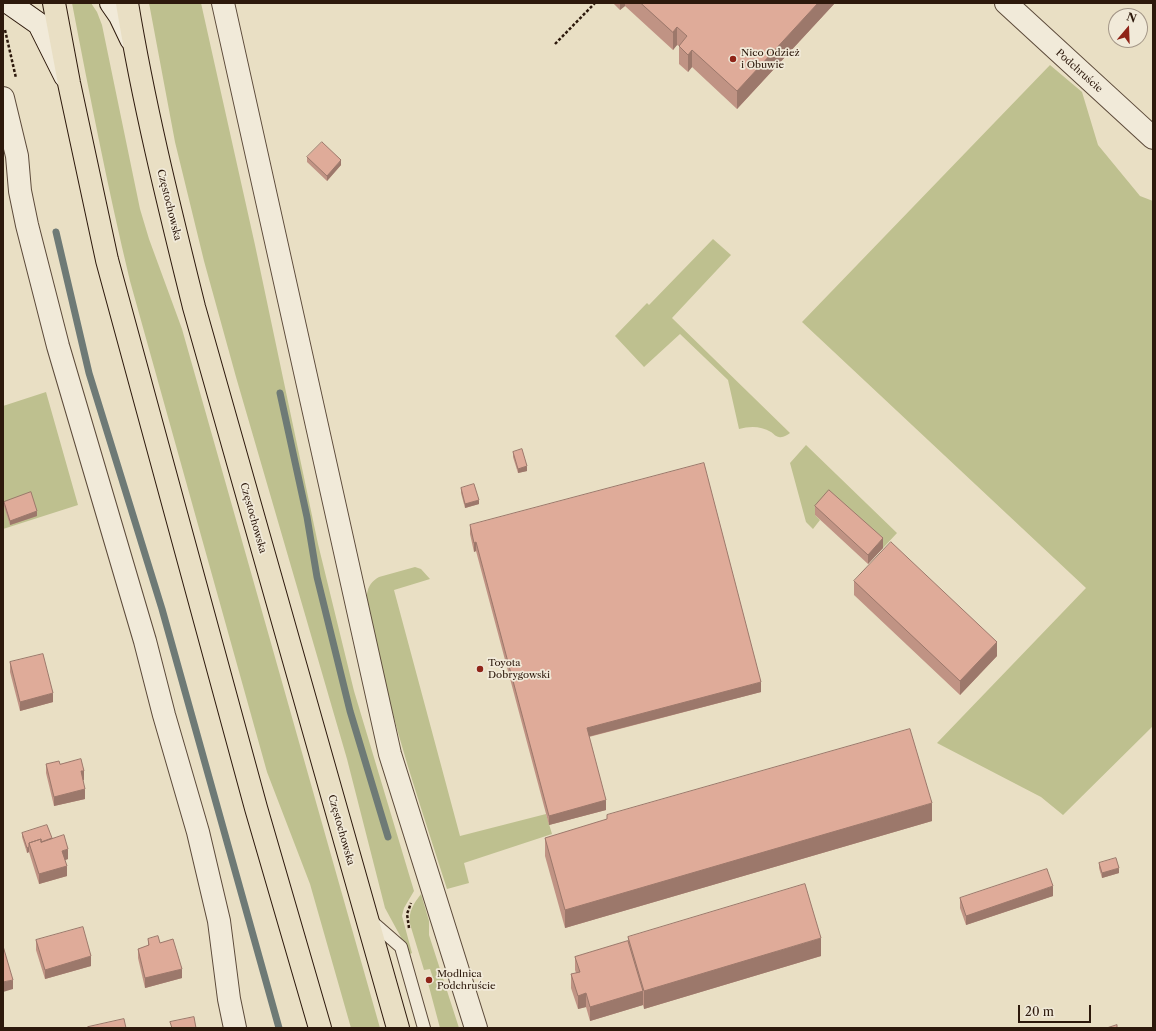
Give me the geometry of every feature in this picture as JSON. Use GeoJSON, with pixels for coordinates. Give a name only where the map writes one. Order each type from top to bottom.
{"type":"FeatureCollection","features":[{"type":"Feature","properties":{"kind":"main road"},"geometry":{"type":"LineString","coordinates":[[54,3],[69,83],[107,260],[254,800],[320,1028]]}},
{"type":"Feature","properties":{"kind":"main road","name":"Częstochowska"},"geometry":{"type":"LineString","coordinates":[[127,3],[134,48],[164,187],[194,307],[398,1028]]}},
{"type":"Feature","properties":{"kind":"street"},"geometry":{"type":"LineString","coordinates":[[9,3],[39,24],[69,83]]}},
{"type":"Feature","properties":{"kind":"street"},"geometry":{"type":"LineString","coordinates":[[111,3],[120,16],[134,48]]}},
{"type":"Feature","properties":{"kind":"street"},"geometry":{"type":"LineString","coordinates":[[223,3],[390,754],[476,1028]]}},
{"type":"Feature","properties":{"kind":"street","name":"Podchruście"},"geometry":{"type":"LineString","coordinates":[[1006,3],[1153,138]]}},
{"type":"Feature","properties":{"kind":"street"},"geometry":{"type":"LineString","coordinates":[[3,98],[17,156],[20,191],[58,346],[198,832],[219,921],[229,999],[235,1028]]}},
{"type":"Feature","properties":{"kind":"lane"},"geometry":{"type":"LineString","coordinates":[[366,916],[401,947],[424,1028]]}},
{"type":"Feature","properties":{"kind":"path"},"geometry":{"type":"LineString","coordinates":[[555,44],[595,3]]}},
{"type":"Feature","properties":{"kind":"green space"},"geometry":{"type":"Polygon","coordinates":[[[72,3],[91,3],[97,12],[102,25],[140,209],[149,239],[182,329],[380,1028],[351,1028],[310,884],[267,772],[130,281],[92,108],[72,3]]]}},
{"type":"Feature","properties":{"kind":"green space"},"geometry":{"type":"Polygon","coordinates":[[[149,3],[201,3],[255,245],[318,544],[354,691],[414,891],[404,908],[402,916],[412,953],[410,954],[385,908],[347,759],[236,377],[204,261],[175,142],[149,3]]]}},
{"type":"Feature","properties":{"kind":"green space"},"geometry":{"type":"Polygon","coordinates":[[[1050,65],[1082,92],[1098,145],[1140,196],[1153,201],[1153,726],[1063,815],[1041,797],[937,743],[1086,588],[802,322],[1050,65]]]}},
{"type":"Feature","properties":{"kind":"green space"},"geometry":{"type":"Polygon","coordinates":[[[713,239],[731,255],[672,318],[790,433],[783,437],[778,437],[767,430],[759,428],[747,427],[739,429],[728,380],[680,334],[644,367],[615,336],[647,303],[649,305],[713,239]]]}},
{"type":"Feature","properties":{"kind":"green space"},"geometry":{"type":"Polygon","coordinates":[[[46,392],[78,505],[3,529],[3,406],[46,392]]]}},
{"type":"Feature","properties":{"kind":"green space"},"geometry":{"type":"Polygon","coordinates":[[[806,445],[897,533],[883,548],[829,499],[815,515],[820,520],[813,529],[806,522],[790,463],[806,445]]]}},
{"type":"Feature","properties":{"kind":"green space"},"geometry":{"type":"Polygon","coordinates":[[[415,567],[421,569],[430,579],[394,590],[460,836],[546,814],[552,834],[464,863],[469,883],[447,889],[398,734],[382,671],[367,598],[369,586],[379,577],[415,567]]]}},
{"type":"Feature","properties":{"kind":"green space"},"geometry":{"type":"Polygon","coordinates":[[[421,894],[429,921],[429,935],[459,1028],[440,1028],[428,983],[434,981],[430,969],[424,970],[410,924],[411,912],[414,904],[421,894]]]}},
{"type":"Feature","properties":{"kind":"building","name":"Nico Odzież i Obuwie"},"geometry":{"type":"Polygon","coordinates":[[[641,3],[818,3],[737,91],[692,50],[688,55],[679,46],[687,36],[677,27],[673,32],[641,3]]]}},
{"type":"Feature","properties":{"kind":"building"},"geometry":{"type":"Polygon","coordinates":[[[322,142],[341,160],[327,176],[307,157],[322,142]]]}},
{"type":"Feature","properties":{"kind":"building"},"geometry":{"type":"Polygon","coordinates":[[[522,449],[527,466],[518,469],[513,452],[522,449]]]}},
{"type":"Feature","properties":{"kind":"building"},"geometry":{"type":"Polygon","coordinates":[[[704,463],[761,682],[587,728],[606,800],[549,816],[476,542],[474,543],[470,525],[704,463]]]}},
{"type":"Feature","properties":{"kind":"building"},"geometry":{"type":"Polygon","coordinates":[[[474,484],[479,500],[465,504],[461,488],[474,484]]]}},
{"type":"Feature","properties":{"kind":"building"},"geometry":{"type":"Polygon","coordinates":[[[829,490],[883,538],[868,555],[815,506],[829,490]]]}},
{"type":"Feature","properties":{"kind":"building"},"geometry":{"type":"Polygon","coordinates":[[[31,492],[37,511],[10,521],[4,502],[31,492]]]}},
{"type":"Feature","properties":{"kind":"building"},"geometry":{"type":"Polygon","coordinates":[[[891,542],[997,642],[960,681],[854,581],[891,542]]]}},
{"type":"Feature","properties":{"kind":"building"},"geometry":{"type":"Polygon","coordinates":[[[43,654],[53,693],[20,702],[10,662],[43,654]]]}},
{"type":"Feature","properties":{"kind":"building"},"geometry":{"type":"Polygon","coordinates":[[[910,729],[932,803],[565,910],[545,838],[607,819],[607,815],[910,729]]]}},
{"type":"Feature","properties":{"kind":"building"},"geometry":{"type":"Polygon","coordinates":[[[81,759],[84,771],[81,771],[85,789],[54,797],[46,764],[59,761],[60,764],[81,759]]]}},
{"type":"Feature","properties":{"kind":"building"},"geometry":{"type":"Polygon","coordinates":[[[47,825],[52,838],[41,842],[41,839],[29,843],[29,847],[27,848],[22,833],[47,825]]]}},
{"type":"Feature","properties":{"kind":"building"},"geometry":{"type":"Polygon","coordinates":[[[64,835],[68,849],[62,851],[67,866],[39,874],[29,843],[41,839],[41,842],[64,835]]]}},
{"type":"Feature","properties":{"kind":"building"},"geometry":{"type":"Polygon","coordinates":[[[1116,858],[1119,868],[1102,873],[1099,863],[1116,858]]]}},
{"type":"Feature","properties":{"kind":"building"},"geometry":{"type":"Polygon","coordinates":[[[1047,869],[1053,886],[966,916],[960,898],[1047,869]]]}},
{"type":"Feature","properties":{"kind":"building"},"geometry":{"type":"Polygon","coordinates":[[[805,884],[821,938],[644,991],[628,937],[805,884]]]}},
{"type":"Feature","properties":{"kind":"building"},"geometry":{"type":"Polygon","coordinates":[[[83,927],[91,956],[45,970],[36,940],[83,927]]]}},
{"type":"Feature","properties":{"kind":"building"},"geometry":{"type":"Polygon","coordinates":[[[158,936],[160,943],[173,939],[182,969],[145,978],[138,949],[149,945],[148,939],[158,936]]]}},
{"type":"Feature","properties":{"kind":"building"},"geometry":{"type":"Polygon","coordinates":[[[628,941],[643,991],[590,1007],[586,993],[578,996],[571,974],[580,972],[575,957],[628,941]]]}},
{"type":"Feature","properties":{"kind":"building"},"geometry":{"type":"Polygon","coordinates":[[[3,946],[13,980],[3,982],[3,946]]]}},
{"type":"Feature","properties":{"kind":"building"},"geometry":{"type":"Polygon","coordinates":[[[194,1017],[196,1028],[172,1028],[170,1022],[194,1017]]]}},
{"type":"Feature","properties":{"kind":"building"},"geometry":{"type":"Polygon","coordinates":[[[124,1019],[126,1028],[88,1027],[124,1019]]]}},
{"type":"Feature","properties":{"kind":"building"},"geometry":{"type":"Polygon","coordinates":[[[1117,1025],[1117,1028],[1107,1028],[1117,1025]]]}},
{"type":"Feature","properties":{"kind":"waterway"},"geometry":{"type":"LineString","coordinates":[[56,232],[89,373],[162,609],[279,1028]]}},
{"type":"Feature","properties":{"kind":"waterway"},"geometry":{"type":"LineString","coordinates":[[280,393],[307,517],[317,577],[350,711],[388,837]]}},
{"type":"Feature","properties":{"kind":"place","name":"Nico Odzież i Obuwie"},"geometry":{"type":"Point","coordinates":[733,59]}},
{"type":"Feature","properties":{"kind":"place","name":"Toyota Dobrygowski"},"geometry":{"type":"Point","coordinates":[480,669]}},
{"type":"Feature","properties":{"kind":"place","name":"Modlnica Podchruście"},"geometry":{"type":"Point","coordinates":[429,980]}}]}
